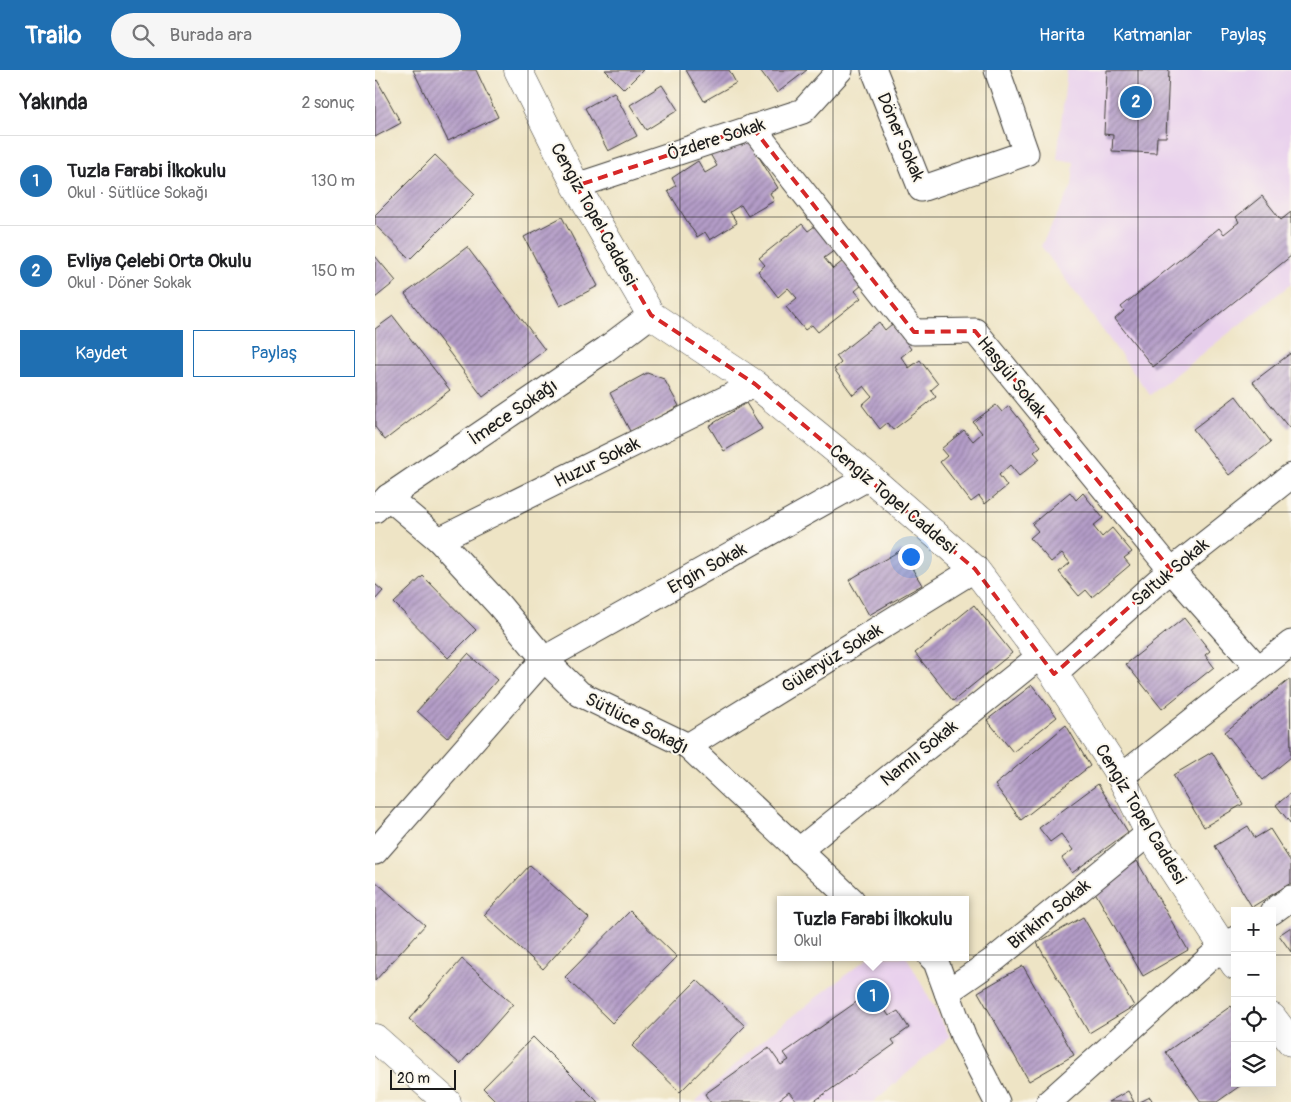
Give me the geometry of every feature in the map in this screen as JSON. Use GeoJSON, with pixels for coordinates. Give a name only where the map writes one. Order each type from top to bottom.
{"type":"FeatureCollection","features":[{"type":"Feature","properties":{"kind":"street","name":"Cengiz Topel Caddesi"},"geometry":{"type":"LineString","coordinates":[[518,70],[576,186],[651,315],[755,384],[869,477],[975,569],[1047,665],[1121,777],[1149,833],[1231,950]]}},
{"type":"Feature","properties":{"kind":"street","name":"Özdere Sokak"},"geometry":{"type":"LineString","coordinates":[[576,186],[752,126],[803,111],[840,70]]}},
{"type":"Feature","properties":{"kind":"street","name":"Döner Sokak"},"geometry":{"type":"LineString","coordinates":[[874,70],[921,189],[1027,153],[997,70]]}},
{"type":"Feature","properties":{"kind":"street","name":"Hasgül Sokak"},"geometry":{"type":"LineString","coordinates":[[752,126],[914,332],[975,332],[1171,570],[1258,668]]}},
{"type":"Feature","properties":{"kind":"street","name":"İmece Sokağı"},"geometry":{"type":"LineString","coordinates":[[382,504],[606,349],[651,315]]}},
{"type":"Feature","properties":{"kind":"street","name":"Huzur Sokak"},"geometry":{"type":"LineString","coordinates":[[439,540],[755,384]]}},
{"type":"Feature","properties":{"kind":"street","name":"Saltuk Sokak"},"geometry":{"type":"LineString","coordinates":[[1047,665],[1291,476]]}},
{"type":"Feature","properties":{"kind":"street","name":"Ergin Sokak"},"geometry":{"type":"LineString","coordinates":[[375,852],[544,658],[869,477]]}},
{"type":"Feature","properties":{"kind":"street","name":"Sütlüce Sokağı"},"geometry":{"type":"LineString","coordinates":[[382,504],[439,540],[499,605],[544,658],[580,694],[688,746],[848,896]]}},
{"type":"Feature","properties":{"kind":"street","name":"Güleryüz Sokak"},"geometry":{"type":"LineString","coordinates":[[688,746],[975,569]]}},
{"type":"Feature","properties":{"kind":"street"},"geometry":{"type":"LineString","coordinates":[[1121,777],[1291,642]]}},
{"type":"Feature","properties":{"kind":"street","name":"Namlı Sokak"},"geometry":{"type":"LineString","coordinates":[[798,851],[1047,665]]}},
{"type":"Feature","properties":{"kind":"street","name":"Birikim Sokak"},"geometry":{"type":"LineString","coordinates":[[947,992],[995,959],[1149,833]]}},
{"type":"Feature","properties":{"kind":"street"},"geometry":{"type":"LineString","coordinates":[[1276,909],[1291,898]]}},
{"type":"Feature","properties":{"kind":"street"},"geometry":{"type":"LineString","coordinates":[[1049,1102],[1231,950]]}},
{"type":"Feature","properties":{"kind":"street"},"geometry":{"type":"LineString","coordinates":[[935,961],[963,1036],[997,1102]]}},
{"type":"Feature","properties":{"kind":"street"},"geometry":{"type":"LineString","coordinates":[[376,1040],[447,1102]]}},
{"type":"Feature","properties":{"kind":"highlighted area"},"geometry":{"type":"Polygon","coordinates":[[[752,127],[914,332],[975,331],[1171,570],[1054,674],[975,569],[755,384],[651,315],[576,186],[752,127]]]}},
{"type":"Feature","properties":{"kind":"shaded area"},"geometry":{"type":"Polygon","coordinates":[[[1067,70],[1291,70],[1291,284],[1150,395],[1041,246],[1072,186],[1074,162],[1057,159],[1067,70]]]}},
{"type":"Feature","properties":{"kind":"shaded area"},"geometry":{"type":"Polygon","coordinates":[[[864,961],[909,961],[950,1037],[873,1102],[695,1102],[769,1034],[864,961]]]}},
{"type":"Feature","properties":{"kind":"building"},"geometry":{"type":"Polygon","coordinates":[[[413,70],[476,70],[498,117],[448,141],[413,70]]]}},
{"type":"Feature","properties":{"kind":"building"},"geometry":{"type":"Polygon","coordinates":[[[605,70],[643,70],[624,89],[605,70]]]}},
{"type":"Feature","properties":{"kind":"building"},"geometry":{"type":"Polygon","coordinates":[[[686,70],[729,70],[736,83],[704,101],[686,70]]]}},
{"type":"Feature","properties":{"kind":"building"},"geometry":{"type":"Polygon","coordinates":[[[760,70],[807,70],[777,93],[760,70]]]}},
{"type":"Feature","properties":{"kind":"building"},"geometry":{"type":"Polygon","coordinates":[[[1107,70],[1169,70],[1166,137],[1157,137],[1156,153],[1112,151],[1113,135],[1104,134],[1107,70]]]}},
{"type":"Feature","properties":{"kind":"building"},"geometry":{"type":"Polygon","coordinates":[[[377,80],[401,123],[375,137],[375,82],[377,80]]]}},
{"type":"Feature","properties":{"kind":"building"},"geometry":{"type":"Polygon","coordinates":[[[662,85],[678,110],[646,130],[630,105],[662,85]]]}},
{"type":"Feature","properties":{"kind":"building"},"geometry":{"type":"Polygon","coordinates":[[[614,92],[637,136],[608,151],[585,108],[614,92]]]}},
{"type":"Feature","properties":{"kind":"building"},"geometry":{"type":"Polygon","coordinates":[[[737,138],[741,146],[749,141],[778,188],[770,193],[774,201],[748,216],[741,205],[730,212],[737,223],[710,240],[705,232],[697,237],[668,191],[676,186],[672,178],[698,161],[705,173],[717,166],[710,154],[737,138]]]}},
{"type":"Feature","properties":{"kind":"building"},"geometry":{"type":"Polygon","coordinates":[[[435,155],[475,194],[410,259],[375,225],[375,215],[435,155]]]}},
{"type":"Feature","properties":{"kind":"building"},"geometry":{"type":"Polygon","coordinates":[[[1262,196],[1281,220],[1291,212],[1291,256],[1153,367],[1115,319],[1124,311],[1121,307],[1219,228],[1224,234],[1239,222],[1236,217],[1262,196]]]}},
{"type":"Feature","properties":{"kind":"building"},"geometry":{"type":"Polygon","coordinates":[[[562,217],[598,286],[560,306],[524,237],[562,217]]]}},
{"type":"Feature","properties":{"kind":"building"},"geometry":{"type":"Polygon","coordinates":[[[802,224],[808,231],[815,226],[835,250],[824,258],[833,269],[843,261],[862,285],[855,291],[861,298],[818,332],[812,325],[805,330],[786,307],[797,298],[788,288],[778,297],[758,271],[765,265],[759,258],[802,224]]]}},
{"type":"Feature","properties":{"kind":"building"},"geometry":{"type":"Polygon","coordinates":[[[467,247],[545,350],[483,397],[405,294],[467,247]]]}},
{"type":"Feature","properties":{"kind":"building"},"geometry":{"type":"Polygon","coordinates":[[[375,256],[396,281],[375,298],[375,256]]]}},
{"type":"Feature","properties":{"kind":"building"},"geometry":{"type":"Polygon","coordinates":[[[393,316],[450,390],[385,440],[375,427],[375,329],[393,316]]]}},
{"type":"Feature","properties":{"kind":"building"},"geometry":{"type":"Polygon","coordinates":[[[879,322],[885,330],[892,324],[911,349],[901,357],[909,368],[920,360],[938,384],[931,390],[936,397],[893,430],[887,423],[880,429],[862,405],[872,396],[864,386],[853,395],[834,369],[841,363],[836,356],[879,322]]]}},
{"type":"Feature","properties":{"kind":"building"},"geometry":{"type":"Polygon","coordinates":[[[1291,353],[1291,427],[1289,428],[1253,382],[1291,353]]]}},
{"type":"Feature","properties":{"kind":"building"},"geometry":{"type":"Polygon","coordinates":[[[647,373],[664,379],[679,406],[631,433],[610,393],[647,373]]]}},
{"type":"Feature","properties":{"kind":"building"},"geometry":{"type":"Polygon","coordinates":[[[1236,396],[1271,442],[1229,475],[1193,429],[1236,396]]]}},
{"type":"Feature","properties":{"kind":"building"},"geometry":{"type":"Polygon","coordinates":[[[746,403],[762,429],[724,451],[709,426],[746,403]]]}},
{"type":"Feature","properties":{"kind":"building"},"geometry":{"type":"Polygon","coordinates":[[[996,405],[1002,412],[1009,406],[1041,446],[1034,452],[1040,459],[1019,476],[1010,465],[999,475],[1007,486],[985,504],[979,496],[971,502],[940,462],[947,456],[941,449],[964,430],[973,441],[982,433],[973,422],[996,405]]]}},
{"type":"Feature","properties":{"kind":"building"},"geometry":{"type":"Polygon","coordinates":[[[1070,492],[1076,500],[1083,493],[1103,518],[1093,526],[1102,537],[1112,528],[1132,552],[1124,558],[1130,565],[1092,597],[1086,590],[1079,596],[1059,572],[1070,563],[1062,553],[1051,562],[1030,538],[1038,531],[1032,524],[1070,492]]]}},
{"type":"Feature","properties":{"kind":"building"},"geometry":{"type":"Polygon","coordinates":[[[901,550],[922,585],[869,615],[849,580],[901,550]]]}},
{"type":"Feature","properties":{"kind":"building"},"geometry":{"type":"Polygon","coordinates":[[[423,576],[476,630],[448,658],[394,603],[423,576]]]}},
{"type":"Feature","properties":{"kind":"building"},"geometry":{"type":"Polygon","coordinates":[[[375,584],[383,591],[375,600],[375,584]]]}},
{"type":"Feature","properties":{"kind":"building"},"geometry":{"type":"Polygon","coordinates":[[[974,605],[1012,653],[953,701],[915,653],[974,605]]]}},
{"type":"Feature","properties":{"kind":"building"},"geometry":{"type":"Polygon","coordinates":[[[1184,618],[1210,651],[1205,655],[1214,667],[1162,709],[1126,664],[1184,618]]]}},
{"type":"Feature","properties":{"kind":"building"},"geometry":{"type":"Polygon","coordinates":[[[468,654],[497,680],[447,738],[417,711],[468,654]]]}},
{"type":"Feature","properties":{"kind":"building"},"geometry":{"type":"Polygon","coordinates":[[[1290,679],[1291,757],[1263,780],[1225,732],[1290,679]]]}},
{"type":"Feature","properties":{"kind":"building"},"geometry":{"type":"Polygon","coordinates":[[[1032,685],[1057,717],[1013,752],[987,720],[1032,685]]]}},
{"type":"Feature","properties":{"kind":"building"},"geometry":{"type":"Polygon","coordinates":[[[1066,725],[1090,766],[1021,820],[995,785],[1066,725]]]}},
{"type":"Feature","properties":{"kind":"building"},"geometry":{"type":"Polygon","coordinates":[[[1212,752],[1243,804],[1204,827],[1173,775],[1212,752]]]}},
{"type":"Feature","properties":{"kind":"building"},"geometry":{"type":"Polygon","coordinates":[[[1098,784],[1128,832],[1072,873],[1062,858],[1073,850],[1061,834],[1050,842],[1039,828],[1098,784]]]}},
{"type":"Feature","properties":{"kind":"building"},"geometry":{"type":"Polygon","coordinates":[[[1291,793],[1291,824],[1276,805],[1291,793]]]}},
{"type":"Feature","properties":{"kind":"building"},"geometry":{"type":"Polygon","coordinates":[[[1248,826],[1255,838],[1270,829],[1291,862],[1291,883],[1252,907],[1215,846],[1248,826]]]}},
{"type":"Feature","properties":{"kind":"building"},"geometry":{"type":"Polygon","coordinates":[[[1137,861],[1188,950],[1143,976],[1092,887],[1137,861]]]}},
{"type":"Feature","properties":{"kind":"building"},"geometry":{"type":"Polygon","coordinates":[[[530,865],[589,918],[543,969],[484,915],[530,865]]]}},
{"type":"Feature","properties":{"kind":"building"},"geometry":{"type":"Polygon","coordinates":[[[375,881],[425,925],[375,981],[375,881]]]}},
{"type":"Feature","properties":{"kind":"building"},"geometry":{"type":"Polygon","coordinates":[[[630,911],[677,957],[612,1023],[565,977],[630,911]]]}},
{"type":"Feature","properties":{"kind":"building"},"geometry":{"type":"Polygon","coordinates":[[[1083,917],[1134,1006],[1089,1033],[1037,943],[1083,917]]]}},
{"type":"Feature","properties":{"kind":"building"},"geometry":{"type":"Polygon","coordinates":[[[1291,927],[1291,952],[1279,935],[1291,927]]]}},
{"type":"Feature","properties":{"kind":"building"},"geometry":{"type":"Polygon","coordinates":[[[462,959],[513,1004],[460,1064],[409,1019],[462,959]]]}},
{"type":"Feature","properties":{"kind":"building"},"geometry":{"type":"Polygon","coordinates":[[[1023,966],[1074,1055],[1029,1081],[978,992],[1023,966]]]}},
{"type":"Feature","properties":{"kind":"building"},"geometry":{"type":"Polygon","coordinates":[[[697,980],[745,1026],[680,1092],[632,1046],[697,980]]]}},
{"type":"Feature","properties":{"kind":"building"},"geometry":{"type":"Polygon","coordinates":[[[872,991],[889,1016],[898,1011],[909,1028],[892,1040],[895,1044],[813,1102],[797,1102],[789,1092],[776,1102],[710,1102],[705,1094],[769,1048],[781,1065],[789,1060],[784,1053],[872,991]]]}},
{"type":"Feature","properties":{"kind":"building"},"geometry":{"type":"Polygon","coordinates":[[[1231,1006],[1231,1087],[1238,1087],[1217,1102],[1201,1102],[1166,1052],[1231,1006]]]}},
{"type":"Feature","properties":{"kind":"building"},"geometry":{"type":"Polygon","coordinates":[[[533,1037],[598,1102],[497,1102],[483,1088],[533,1037]]]}},
{"type":"Feature","properties":{"kind":"building"},"geometry":{"type":"Polygon","coordinates":[[[1128,1091],[1134,1102],[1108,1102],[1128,1091]]]}},
{"type":"Feature","properties":{"kind":"building"},"geometry":{"type":"Polygon","coordinates":[[[1150,1097],[1153,1102],[1140,1102],[1150,1097]]]}},
{"type":"Feature","properties":{"kind":"place","name":"Evliya Çelebi Orta Okulu"},"geometry":{"type":"Point","coordinates":[1136,102]}},
{"type":"Feature","properties":{"kind":"place","name":"Tuzla Farabi İlkokulu"},"geometry":{"type":"Point","coordinates":[873,996]}}]}
